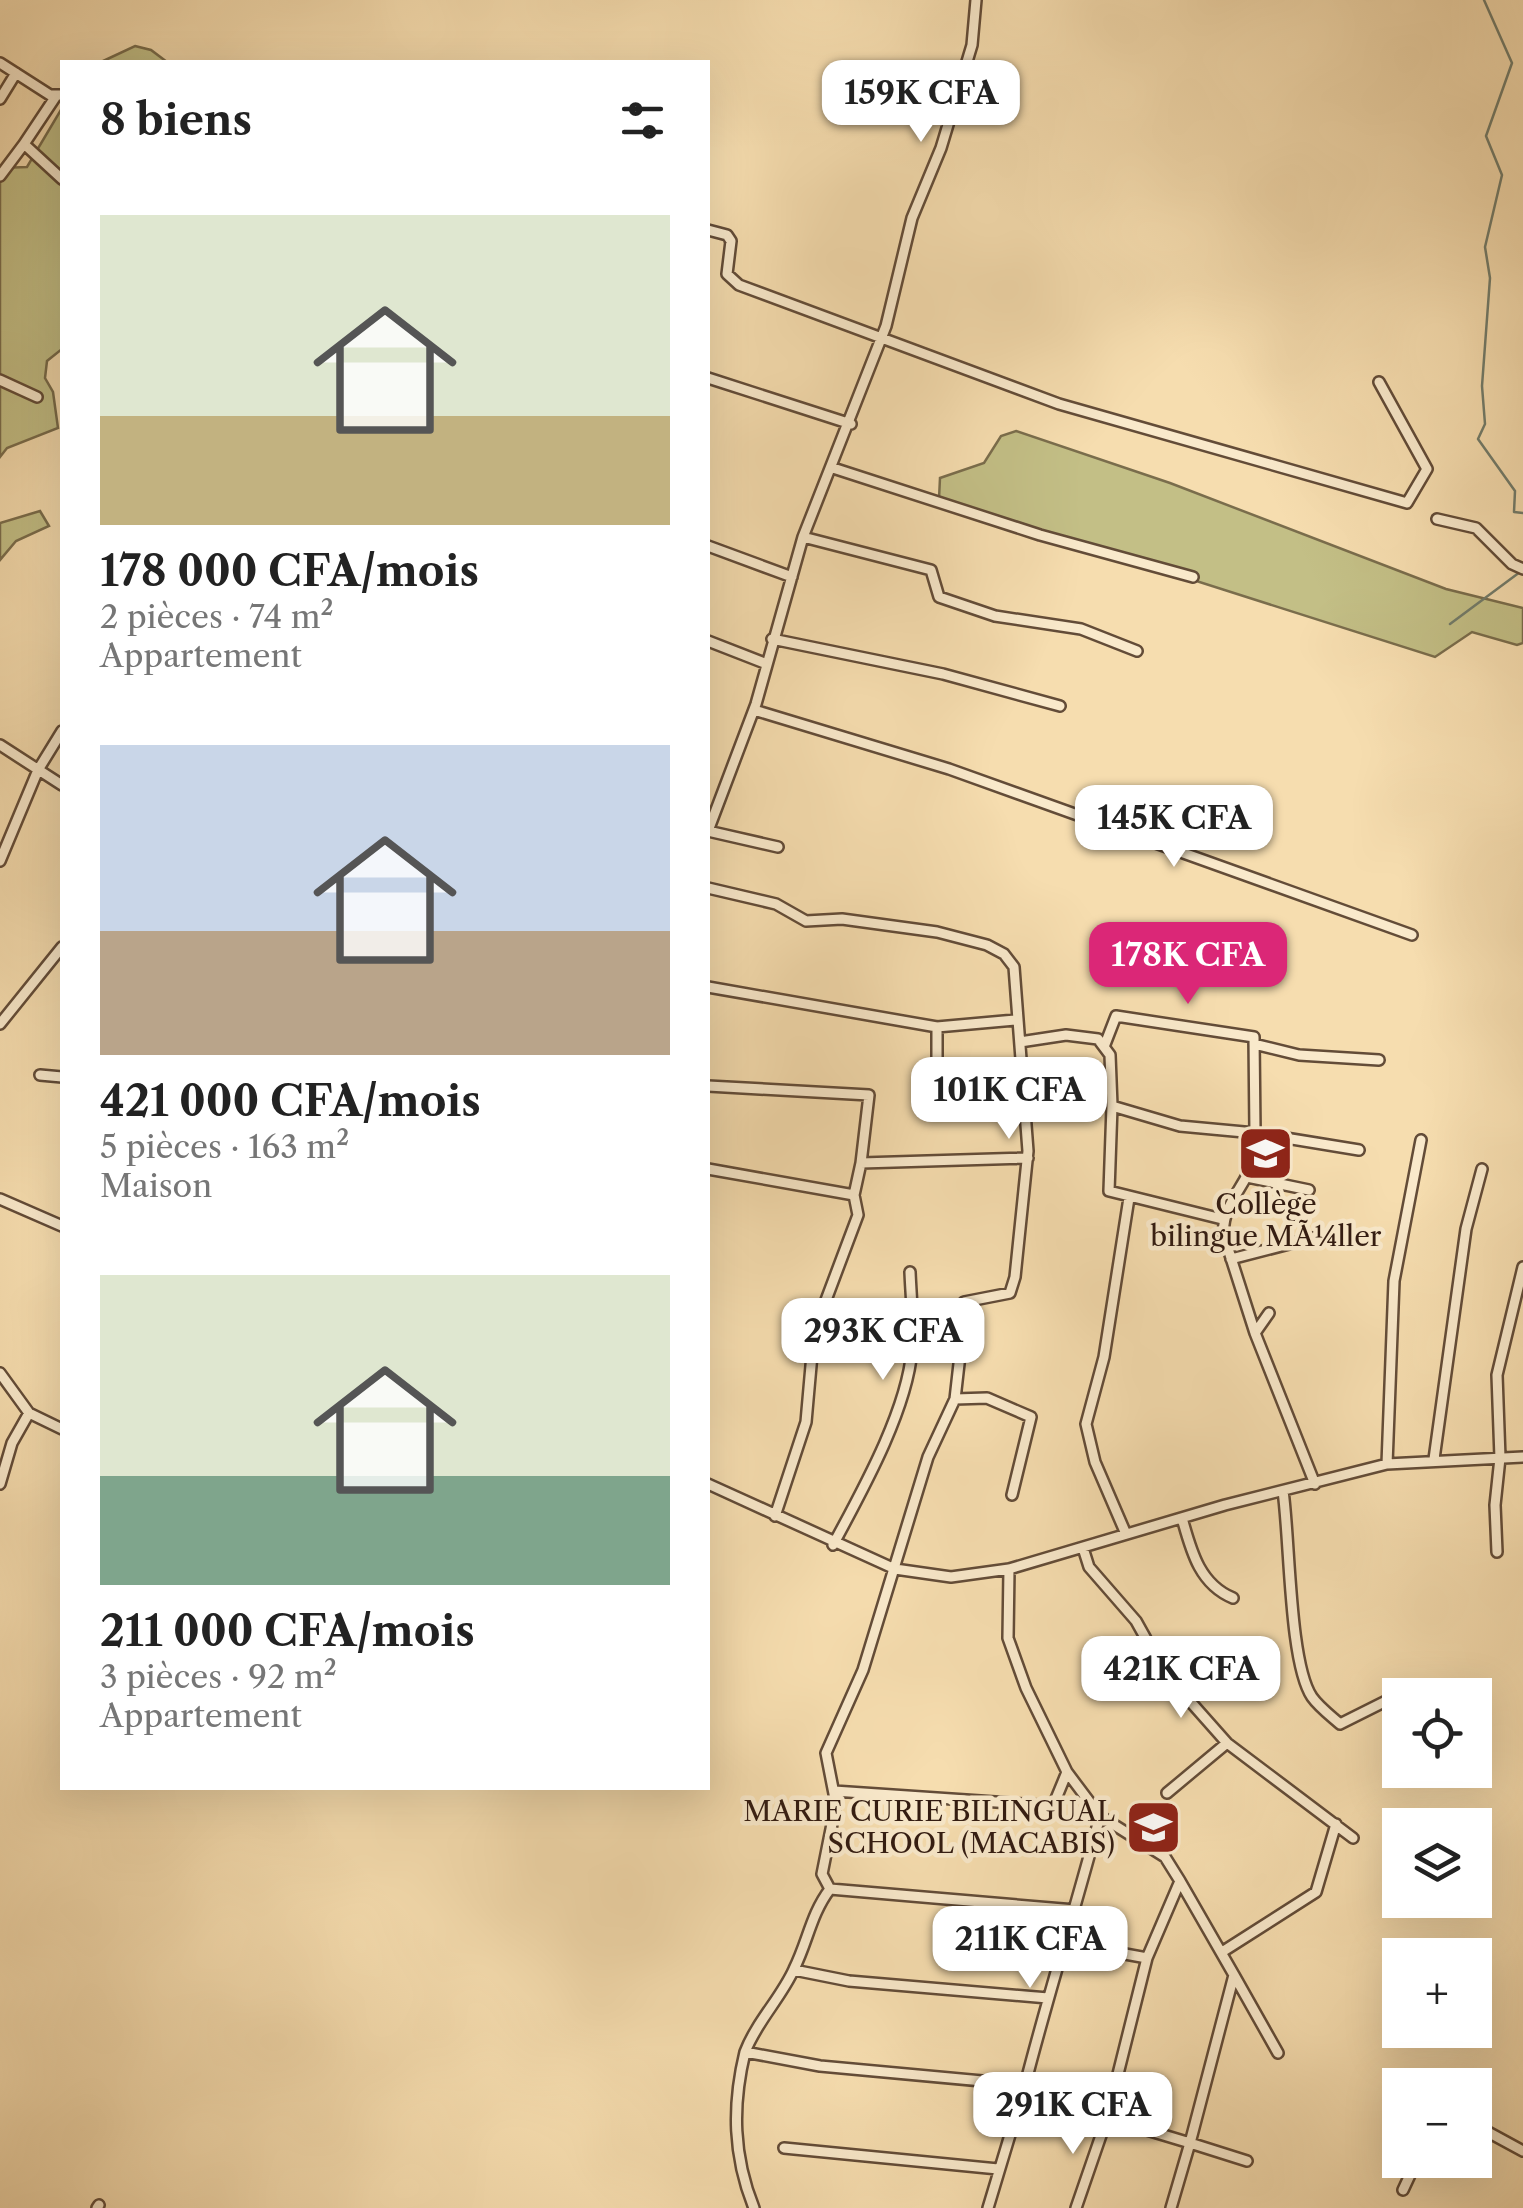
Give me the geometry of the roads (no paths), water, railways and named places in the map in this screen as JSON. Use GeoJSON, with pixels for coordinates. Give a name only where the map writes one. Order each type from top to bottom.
{"type":"FeatureCollection","features":[{"type":"Feature","properties":{"kind":"street"},"geometry":{"type":"LineString","coordinates":[[710,826],[754,710],[804,537],[882,340],[912,218],[950,121],[972,44],[976,0]]}},
{"type":"Feature","properties":{"kind":"street"},"geometry":{"type":"LineString","coordinates":[[0,63],[59,96],[0,176]]}},
{"type":"Feature","properties":{"kind":"street"},"geometry":{"type":"LineString","coordinates":[[0,99],[16,74]]}},
{"type":"Feature","properties":{"kind":"street"},"geometry":{"type":"LineString","coordinates":[[831,79],[950,121]]}},
{"type":"Feature","properties":{"kind":"street"},"geometry":{"type":"LineString","coordinates":[[24,144],[60,177]]}},
{"type":"Feature","properties":{"kind":"street"},"geometry":{"type":"LineString","coordinates":[[710,231],[727,235],[731,241],[727,274],[739,286],[1147,431],[1406,502],[1427,469],[1379,382]]}},
{"type":"Feature","properties":{"kind":"street"},"geometry":{"type":"LineString","coordinates":[[710,379],[851,424]]}},
{"type":"Feature","properties":{"kind":"street"},"geometry":{"type":"LineString","coordinates":[[0,380],[37,397]]}},
{"type":"Feature","properties":{"kind":"street"},"geometry":{"type":"LineString","coordinates":[[833,468],[1040,535],[1193,577]]}},
{"type":"Feature","properties":{"kind":"street"},"geometry":{"type":"LineString","coordinates":[[1437,519],[1476,528],[1512,564],[1523,568]]}},
{"type":"Feature","properties":{"kind":"street"},"geometry":{"type":"LineString","coordinates":[[804,537],[931,570],[939,597],[963,608],[1080,628],[1137,651]]}},
{"type":"Feature","properties":{"kind":"street"},"geometry":{"type":"LineString","coordinates":[[710,547],[792,576]]}},
{"type":"Feature","properties":{"kind":"street"},"geometry":{"type":"LineString","coordinates":[[772,638],[943,674],[1060,706]]}},
{"type":"Feature","properties":{"kind":"street"},"geometry":{"type":"LineString","coordinates":[[710,643],[766,664]]}},
{"type":"Feature","properties":{"kind":"street"},"geometry":{"type":"LineString","coordinates":[[754,710],[949,769],[1412,936]]}},
{"type":"Feature","properties":{"kind":"street"},"geometry":{"type":"LineString","coordinates":[[0,861],[38,770],[60,734]]}},
{"type":"Feature","properties":{"kind":"street"},"geometry":{"type":"LineString","coordinates":[[0,745],[60,784]]}},
{"type":"Feature","properties":{"kind":"street"},"geometry":{"type":"LineString","coordinates":[[710,831],[778,848]]}},
{"type":"Feature","properties":{"kind":"street"},"geometry":{"type":"LineString","coordinates":[[710,888],[776,904],[806,920],[842,919],[937,932],[987,945],[1004,954],[1014,967],[1028,1158],[1010,1293],[964,1302],[956,1314],[960,1355],[955,1399],[928,1457],[863,1670],[826,1752],[836,1804],[822,1874],[830,1888]]}},
{"type":"Feature","properties":{"kind":"street"},"geometry":{"type":"LineString","coordinates":[[0,1024],[60,949]]}},
{"type":"Feature","properties":{"kind":"street"},"geometry":{"type":"LineString","coordinates":[[710,987],[937,1027],[1015,1020]]}},
{"type":"Feature","properties":{"kind":"street"},"geometry":{"type":"LineString","coordinates":[[1104,1047],[1116,1016],[1254,1037],[1256,1160],[1222,1220],[1256,1332],[1315,1484]]}},
{"type":"Feature","properties":{"kind":"street"},"geometry":{"type":"LineString","coordinates":[[937,1027],[938,1100]]}},
{"type":"Feature","properties":{"kind":"street"},"geometry":{"type":"LineString","coordinates":[[1020,1042],[1085,1035],[1098,1039],[1110,1055],[1109,1191],[1222,1220]]}},
{"type":"Feature","properties":{"kind":"street"},"geometry":{"type":"LineString","coordinates":[[1254,1044],[1299,1055],[1379,1060]]}},
{"type":"Feature","properties":{"kind":"street"},"geometry":{"type":"LineString","coordinates":[[40,1075],[60,1078]]}},
{"type":"Feature","properties":{"kind":"street"},"geometry":{"type":"LineString","coordinates":[[710,1086],[870,1096],[854,1196],[858,1215],[814,1332],[806,1422],[775,1516]]}},
{"type":"Feature","properties":{"kind":"street"},"geometry":{"type":"LineString","coordinates":[[1112,1106],[1180,1126],[1255,1133],[1359,1150]]}},
{"type":"Feature","properties":{"kind":"street"},"geometry":{"type":"LineString","coordinates":[[1387,1464],[1394,1282],[1421,1140]]}},
{"type":"Feature","properties":{"kind":"street"},"geometry":{"type":"LineString","coordinates":[[861,1163],[1028,1158]]}},
{"type":"Feature","properties":{"kind":"street"},"geometry":{"type":"LineString","coordinates":[[710,1169],[854,1196]]}},
{"type":"Feature","properties":{"kind":"street"},"geometry":{"type":"LineString","coordinates":[[1434,1459],[1466,1229],[1482,1169]]}},
{"type":"Feature","properties":{"kind":"street"},"geometry":{"type":"LineString","coordinates":[[1247,1178],[1310,1190]]}},
{"type":"Feature","properties":{"kind":"street"},"geometry":{"type":"LineString","coordinates":[[1126,1534],[1095,1462],[1086,1424],[1104,1357],[1128,1198]]}},
{"type":"Feature","properties":{"kind":"street"},"geometry":{"type":"LineString","coordinates":[[0,1200],[60,1225]]}},
{"type":"Feature","properties":{"kind":"street"},"geometry":{"type":"LineString","coordinates":[[1231,1259],[1316,1237]]}},
{"type":"Feature","properties":{"kind":"street"},"geometry":{"type":"LineString","coordinates":[[1497,1552],[1499,1356],[1523,1268]]}},
{"type":"Feature","properties":{"kind":"street"},"geometry":{"type":"LineString","coordinates":[[833,1544],[877,1455],[906,1378],[912,1352],[910,1272]]}},
{"type":"Feature","properties":{"kind":"street"},"geometry":{"type":"LineString","coordinates":[[1256,1332],[1270,1313]]}},
{"type":"Feature","properties":{"kind":"street"},"geometry":{"type":"LineString","coordinates":[[0,1373],[29,1413],[60,1428]]}},
{"type":"Feature","properties":{"kind":"street"},"geometry":{"type":"LineString","coordinates":[[955,1399],[987,1398],[1032,1417],[1012,1495]]}},
{"type":"Feature","properties":{"kind":"street"},"geometry":{"type":"LineString","coordinates":[[0,1484],[12,1443],[29,1413]]}},
{"type":"Feature","properties":{"kind":"street"},"geometry":{"type":"LineString","coordinates":[[710,1485],[895,1569],[951,1577],[1009,1569],[1387,1464],[1523,1456]]}},
{"type":"Feature","properties":{"kind":"street"},"geometry":{"type":"LineString","coordinates":[[1283,1491],[1296,1643],[1312,1698],[1340,1724],[1382,1703]]}},
{"type":"Feature","properties":{"kind":"street"},"geometry":{"type":"LineString","coordinates":[[1182,1518],[1207,1581],[1233,1598]]}},
{"type":"Feature","properties":{"kind":"street"},"geometry":{"type":"LineString","coordinates":[[1083,1548],[1089,1568],[1136,1620],[1165,1673],[1228,1744],[1353,1838]]}},
{"type":"Feature","properties":{"kind":"street"},"geometry":{"type":"LineString","coordinates":[[1009,1569],[1008,1638],[1026,1688],[1067,1772],[1100,1816],[1166,1857],[1278,2054]]}},
{"type":"Feature","properties":{"kind":"street"},"geometry":{"type":"LineString","coordinates":[[1167,1793],[1228,1744]]}},
{"type":"Feature","properties":{"kind":"street"},"geometry":{"type":"LineString","coordinates":[[834,1791],[1053,1806],[1067,1772]]}},
{"type":"Feature","properties":{"kind":"street"},"geometry":{"type":"LineString","coordinates":[[988,2208],[1100,1816]]}},
{"type":"Feature","properties":{"kind":"street"},"geometry":{"type":"LineString","coordinates":[[1222,1952],[1316,1892],[1336,1824]]}},
{"type":"Feature","properties":{"kind":"street"},"geometry":{"type":"LineString","coordinates":[[1076,2208],[1107,2118],[1147,1958],[1180,1880]]}},
{"type":"Feature","properties":{"kind":"street"},"geometry":{"type":"LineString","coordinates":[[830,1888],[1075,1910]]}},
{"type":"Feature","properties":{"kind":"street"},"geometry":{"type":"LineString","coordinates":[[754,2208],[742,2177],[734,2107],[745,2052],[754,2030],[794,1970],[813,1912],[830,1888]]}},
{"type":"Feature","properties":{"kind":"street"},"geometry":{"type":"LineString","coordinates":[[1065,1942],[1147,1958]]}},
{"type":"Feature","properties":{"kind":"street"},"geometry":{"type":"LineString","coordinates":[[794,1970],[850,1981],[1048,1998]]}},
{"type":"Feature","properties":{"kind":"street"},"geometry":{"type":"LineString","coordinates":[[1170,2208],[1234,1975]]}},
{"type":"Feature","properties":{"kind":"street"},"geometry":{"type":"LineString","coordinates":[[745,2052],[840,2069],[1025,2085],[1107,2118],[1246,2161]]}},
{"type":"Feature","properties":{"kind":"street"},"geometry":{"type":"LineString","coordinates":[[1492,2134],[1523,2151]]}},
{"type":"Feature","properties":{"kind":"street"},"geometry":{"type":"LineString","coordinates":[[784,2148],[998,2168]]}},
{"type":"Feature","properties":{"kind":"street"},"geometry":{"type":"LineString","coordinates":[[1403,2190],[1409,2178]]}},
{"type":"Feature","properties":{"kind":"waterway"},"geometry":{"type":"LineString","coordinates":[[1484,0],[1512,63],[1486,136],[1502,175],[1485,247],[1490,278],[1482,386],[1485,424],[1478,439],[1515,491],[1514,512],[1523,513]]}},
{"type":"Feature","properties":{"kind":"waterway"},"geometry":{"type":"LineString","coordinates":[[1450,624],[1520,572]]}},
{"type":"Feature","properties":{"kind":"place","name":"Collège bilingue MÃ¼ller"},"geometry":{"type":"Point","coordinates":[1266,1153]}},
{"type":"Feature","properties":{"kind":"place","name":"MARIE CURIE BILINGUAL SCHOOL (MACABIS)"},"geometry":{"type":"Point","coordinates":[1154,1827]}}]}
